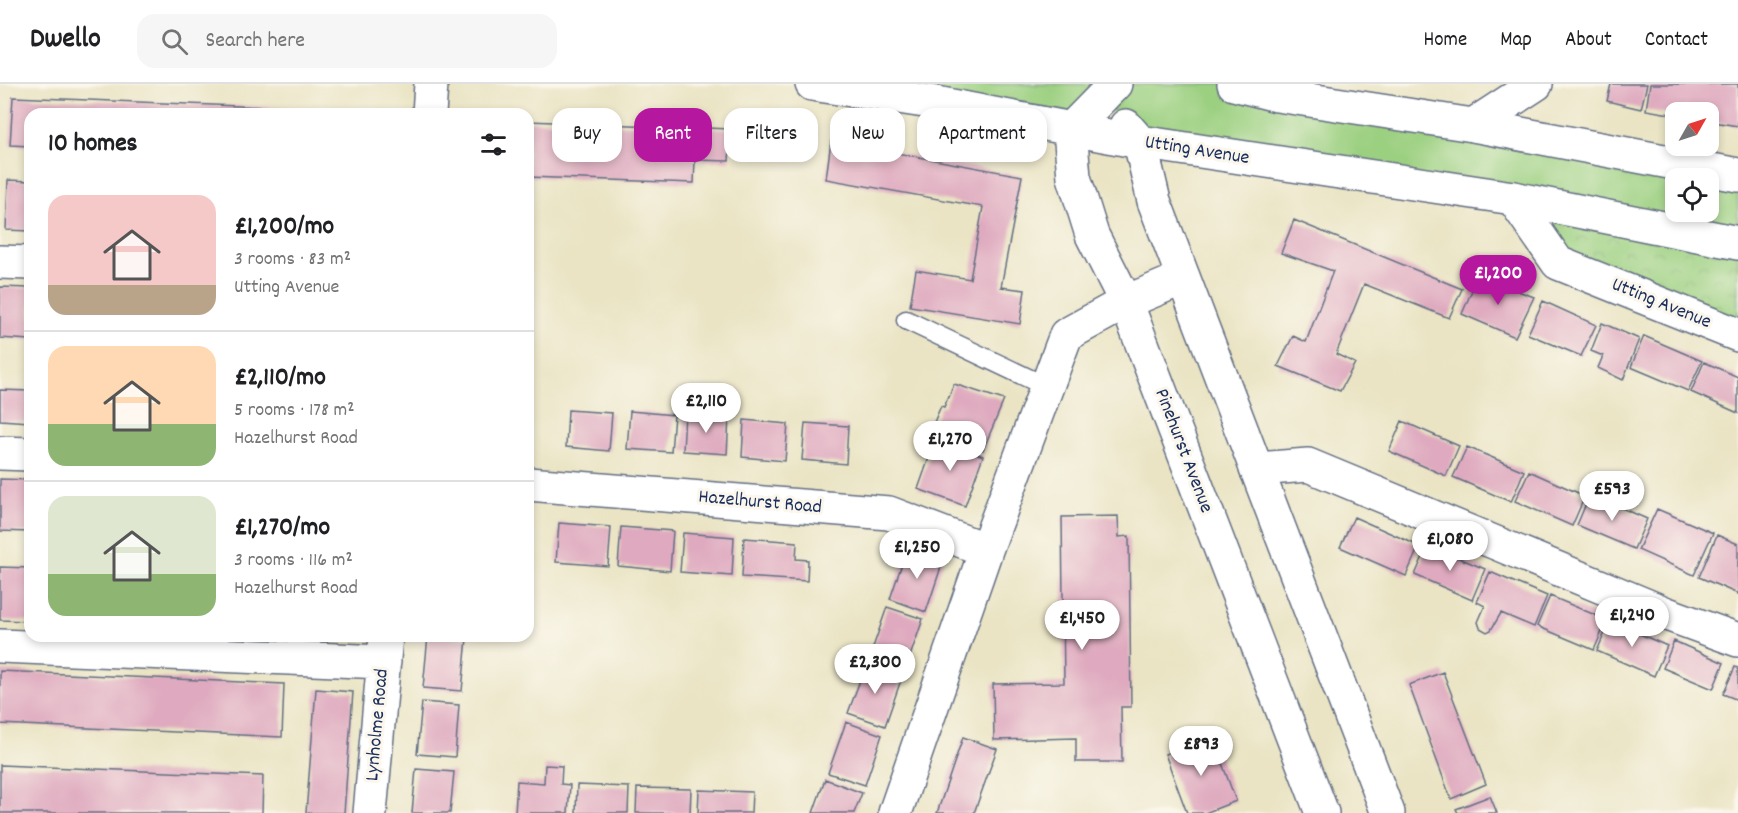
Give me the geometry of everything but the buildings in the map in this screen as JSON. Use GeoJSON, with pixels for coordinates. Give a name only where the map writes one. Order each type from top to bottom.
{"type":"FeatureCollection","features":[{"type":"Feature","properties":{"kind":"street"},"geometry":{"type":"LineString","coordinates":[[429,108],[431,84]]}},
{"type":"Feature","properties":{"kind":"street","name":"Utting Avenue"},"geometry":{"type":"LineString","coordinates":[[812,84],[931,102],[1140,142],[1513,198],[1738,243]]}},
{"type":"Feature","properties":{"kind":"street"},"geometry":{"type":"LineString","coordinates":[[1234,84],[1277,94],[1473,125],[1738,175]]}},
{"type":"Feature","properties":{"kind":"street"},"geometry":{"type":"LineString","coordinates":[[1473,125],[1536,84]]}},
{"type":"Feature","properties":{"kind":"street"},"geometry":{"type":"LineString","coordinates":[[1070,130],[1102,88],[1140,142],[1154,201],[1388,813]]}},
{"type":"Feature","properties":{"kind":"street","name":"Pinehurst Avenue"},"geometry":{"type":"LineString","coordinates":[[1070,130],[1074,177],[1092,235],[1126,302],[1322,813]]}},
{"type":"Feature","properties":{"kind":"street","name":"Utting Avenue"},"geometry":{"type":"LineString","coordinates":[[1513,198],[1558,263],[1738,335]]}},
{"type":"Feature","properties":{"kind":"street"},"geometry":{"type":"LineString","coordinates":[[0,262],[24,263]]}},
{"type":"Feature","properties":{"kind":"street"},"geometry":{"type":"LineString","coordinates":[[895,813],[986,550],[1066,335],[1126,302],[1183,278]]}},
{"type":"Feature","properties":{"kind":"street"},"geometry":{"type":"LineString","coordinates":[[0,453],[24,454]]}},
{"type":"Feature","properties":{"kind":"street"},"geometry":{"type":"LineString","coordinates":[[1256,469],[1308,465],[1656,609],[1738,640]]}},
{"type":"Feature","properties":{"kind":"street","name":"Hazelhurst Road"},"geometry":{"type":"LineString","coordinates":[[534,484],[889,513],[986,550]]}},
{"type":"Feature","properties":{"kind":"street"},"geometry":{"type":"LineString","coordinates":[[0,646],[385,649]]}},
{"type":"Feature","properties":{"kind":"street","name":"Lynholme Road"},"geometry":{"type":"LineString","coordinates":[[370,813],[385,649]]}},
{"type":"Feature","properties":{"kind":"lane"},"geometry":{"type":"LineString","coordinates":[[906,320],[1047,387]]}},
{"type":"Feature","properties":{"kind":"green space"},"geometry":{"type":"Polygon","coordinates":[[[812,84],[1234,84],[1699,168],[1665,168],[1665,222],[1719,222],[1719,172],[1738,175],[1738,243],[1140,142],[1102,98],[1070,130],[1047,126],[1047,108],[947,108],[812,84]]]}},
{"type":"Feature","properties":{"kind":"green space"},"geometry":{"type":"Polygon","coordinates":[[[1513,198],[1738,243],[1738,335],[1558,263],[1513,198]]]}}]}
